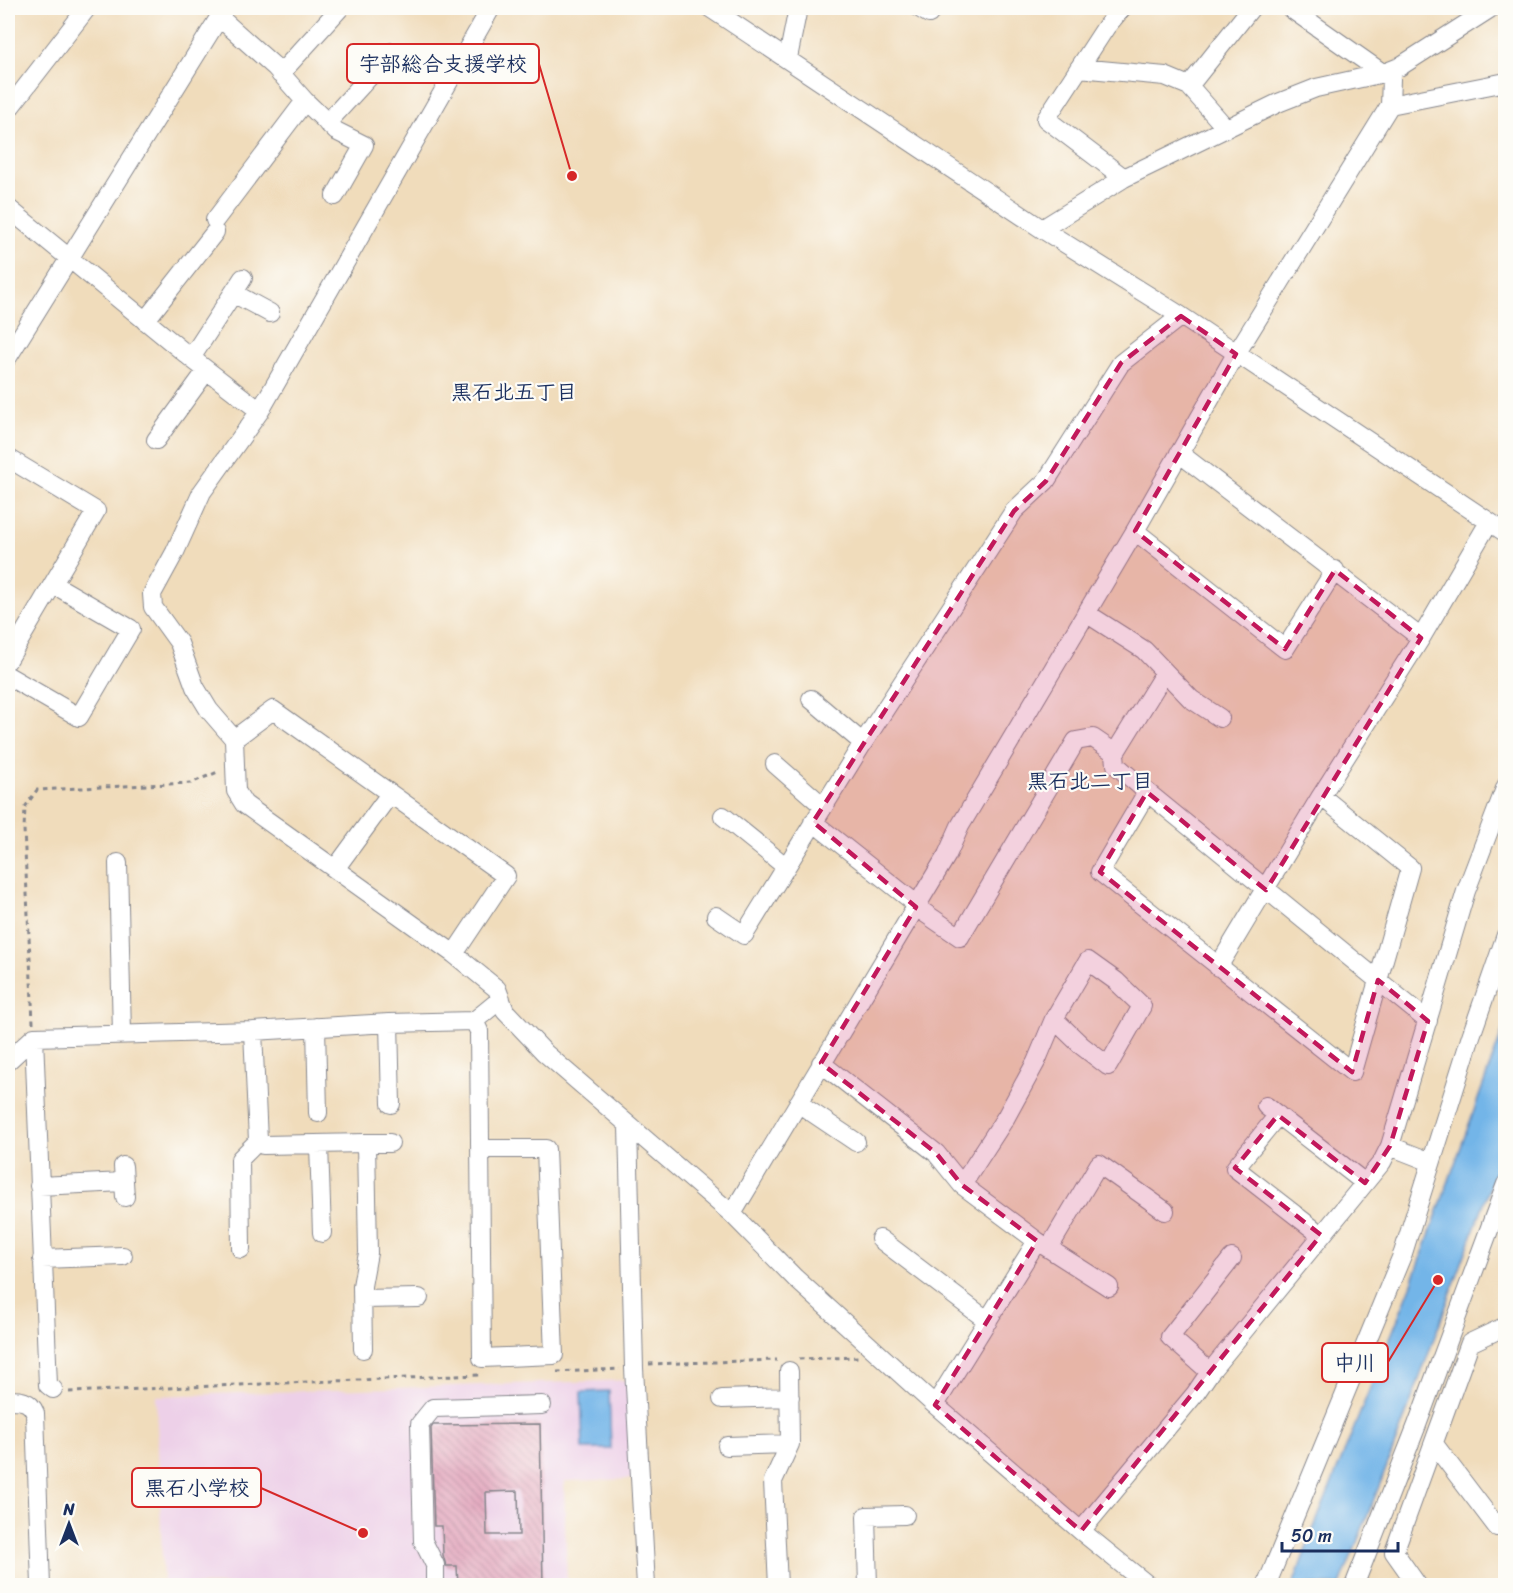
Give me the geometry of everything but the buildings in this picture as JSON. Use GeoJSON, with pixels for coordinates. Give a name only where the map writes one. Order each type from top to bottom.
{"type":"FeatureCollection","features":[{"type":"Feature","properties":{"kind":"street"},"geometry":{"type":"LineString","coordinates":[[8,110],[87,8]]}},
{"type":"Feature","properties":{"kind":"street"},"geometry":{"type":"LineString","coordinates":[[280,74],[340,8]]}},
{"type":"Feature","properties":{"kind":"street"},"geometry":{"type":"LineString","coordinates":[[491,8],[260,411],[239,437],[202,492],[175,552],[152,594],[153,607],[179,643],[195,687],[208,710],[234,739],[236,790],[243,804],[454,954],[497,989],[505,1011],[545,1053],[732,1214],[795,1278],[935,1405],[1081,1531],[1149,1586]]}},
{"type":"Feature","properties":{"kind":"street"},"geometry":{"type":"LineString","coordinates":[[710,8],[1042,229],[1181,316],[1506,533]]}},
{"type":"Feature","properties":{"kind":"street"},"geometry":{"type":"LineString","coordinates":[[788,58],[798,8]]}},
{"type":"Feature","properties":{"kind":"street"},"geometry":{"type":"LineString","coordinates":[[1122,8],[1106,27],[1046,119],[1124,178]]}},
{"type":"Feature","properties":{"kind":"street"},"geometry":{"type":"LineString","coordinates":[[1189,86],[1251,8]]}},
{"type":"Feature","properties":{"kind":"street"},"geometry":{"type":"LineString","coordinates":[[1042,229],[1124,178],[1225,127],[1316,88],[1384,73],[1399,67],[1491,8]]}},
{"type":"Feature","properties":{"kind":"street"},"geometry":{"type":"LineString","coordinates":[[732,1214],[947,855],[960,826],[1135,531],[1236,354],[1390,105],[1391,79],[1302,11]]}},
{"type":"Feature","properties":{"kind":"street"},"geometry":{"type":"LineString","coordinates":[[8,357],[222,12],[327,123],[364,145],[335,196]]}},
{"type":"Feature","properties":{"kind":"street"},"geometry":{"type":"LineString","coordinates":[[327,123],[386,59],[405,76]]}},
{"type":"Feature","properties":{"kind":"street"},"geometry":{"type":"LineString","coordinates":[[1079,68],[1165,76],[1189,86],[1225,127]]}},
{"type":"Feature","properties":{"kind":"street"},"geometry":{"type":"LineString","coordinates":[[1390,105],[1506,82]]}},
{"type":"Feature","properties":{"kind":"street"},"geometry":{"type":"LineString","coordinates":[[145,321],[305,101]]}},
{"type":"Feature","properties":{"kind":"street"},"geometry":{"type":"LineString","coordinates":[[8,208],[68,259],[260,411]]}},
{"type":"Feature","properties":{"kind":"street"},"geometry":{"type":"LineString","coordinates":[[191,358],[238,285],[270,313]]}},
{"type":"Feature","properties":{"kind":"street"},"geometry":{"type":"LineString","coordinates":[[716,916],[744,935],[863,743],[1014,511],[1046,481],[1121,363],[1181,316]]}},
{"type":"Feature","properties":{"kind":"street"},"geometry":{"type":"LineString","coordinates":[[156,440],[207,370]]}},
{"type":"Feature","properties":{"kind":"street"},"geometry":{"type":"LineString","coordinates":[[1179,453],[1421,638]]}},
{"type":"Feature","properties":{"kind":"street"},"geometry":{"type":"LineString","coordinates":[[8,458],[96,511],[8,660]]}},
{"type":"Feature","properties":{"kind":"street"},"geometry":{"type":"LineString","coordinates":[[1218,967],[1321,796],[1421,638],[1489,522]]}},
{"type":"Feature","properties":{"kind":"street"},"geometry":{"type":"LineString","coordinates":[[1135,531],[1285,649],[1335,570]]}},
{"type":"Feature","properties":{"kind":"street"},"geometry":{"type":"LineString","coordinates":[[8,676],[79,717],[131,629],[53,584]]}},
{"type":"Feature","properties":{"kind":"street"},"geometry":{"type":"LineString","coordinates":[[1086,613],[1144,650],[1191,699],[1220,718]]}},
{"type":"Feature","properties":{"kind":"street"},"geometry":{"type":"LineString","coordinates":[[1165,672],[1115,753],[1116,765],[1428,1021]]}},
{"type":"Feature","properties":{"kind":"street"},"geometry":{"type":"LineString","coordinates":[[811,699],[863,743]]}},
{"type":"Feature","properties":{"kind":"street"},"geometry":{"type":"LineString","coordinates":[[234,739],[273,710],[506,876],[454,954]]}},
{"type":"Feature","properties":{"kind":"street"},"geometry":{"type":"LineString","coordinates":[[813,822],[910,898],[916,907],[960,938],[1076,741],[1093,738],[1115,753]]}},
{"type":"Feature","properties":{"kind":"street"},"geometry":{"type":"LineString","coordinates":[[775,764],[823,806]]}},
{"type":"Feature","properties":{"kind":"street"},"geometry":{"type":"LineString","coordinates":[[1081,1531],[1382,1162],[1390,1146],[1469,882],[1506,786]]}},
{"type":"Feature","properties":{"kind":"street"},"geometry":{"type":"LineString","coordinates":[[1147,792],[1100,872],[1352,1072],[1410,868],[1321,796]]}},
{"type":"Feature","properties":{"kind":"street"},"geometry":{"type":"LineString","coordinates":[[335,869],[390,794]]}},
{"type":"Feature","properties":{"kind":"street"},"geometry":{"type":"LineString","coordinates":[[723,816],[785,866]]}},
{"type":"Feature","properties":{"kind":"street"},"geometry":{"type":"LineString","coordinates":[[118,863],[122,1034]]}},
{"type":"Feature","properties":{"kind":"street"},"geometry":{"type":"LineString","coordinates":[[1266,1586],[1403,1252],[1506,935]]}},
{"type":"Feature","properties":{"kind":"street"},"geometry":{"type":"LineString","coordinates":[[962,1185],[1006,1117],[1036,1062],[1054,1019],[1088,961],[1116,981],[1142,1006],[1108,1066],[1082,1046],[1054,1019]]}},
{"type":"Feature","properties":{"kind":"street"},"geometry":{"type":"LineString","coordinates":[[8,1062],[34,1037],[253,1031],[389,1023],[474,1021],[501,999]]}},
{"type":"Feature","properties":{"kind":"street"},"geometry":{"type":"LineString","coordinates":[[474,1021],[479,1031],[480,1149],[482,1358],[554,1355],[546,1149],[480,1149]]}},
{"type":"Feature","properties":{"kind":"street"},"geometry":{"type":"LineString","coordinates":[[389,1023],[391,1104]]}},
{"type":"Feature","properties":{"kind":"street"},"geometry":{"type":"LineString","coordinates":[[316,1027],[318,1113]]}},
{"type":"Feature","properties":{"kind":"street"},"geometry":{"type":"LineString","coordinates":[[241,1249],[240,1159],[258,1141],[253,1031]]}},
{"type":"Feature","properties":{"kind":"street"},"geometry":{"type":"LineString","coordinates":[[34,1037],[48,1385],[53,1389]]}},
{"type":"Feature","properties":{"kind":"street"},"geometry":{"type":"LineString","coordinates":[[821,1063],[936,1153],[962,1185],[1043,1245],[1109,1287]]}},
{"type":"Feature","properties":{"kind":"street"},"geometry":{"type":"LineString","coordinates":[[798,1103],[856,1142]]}},
{"type":"Feature","properties":{"kind":"street"},"geometry":{"type":"LineString","coordinates":[[1321,1235],[1235,1168],[1272,1111],[1365,1183]]}},
{"type":"Feature","properties":{"kind":"street"},"geometry":{"type":"LineString","coordinates":[[628,1126],[634,1368],[646,1586]]}},
{"type":"Feature","properties":{"kind":"street"},"geometry":{"type":"LineString","coordinates":[[258,1141],[263,1145],[390,1143]]}},
{"type":"Feature","properties":{"kind":"street"},"geometry":{"type":"LineString","coordinates":[[363,1349],[362,1286],[368,1253],[366,1143]]}},
{"type":"Feature","properties":{"kind":"street"},"geometry":{"type":"LineString","coordinates":[[319,1145],[322,1233]]}},
{"type":"Feature","properties":{"kind":"street"},"geometry":{"type":"LineString","coordinates":[[1390,1146],[1431,1162]]}},
{"type":"Feature","properties":{"kind":"street"},"geometry":{"type":"LineString","coordinates":[[935,1405],[988,1321],[1099,1164],[1165,1211]]}},
{"type":"Feature","properties":{"kind":"street"},"geometry":{"type":"LineString","coordinates":[[39,1186],[124,1181]]}},
{"type":"Feature","properties":{"kind":"street"},"geometry":{"type":"LineString","coordinates":[[1354,1586],[1417,1425],[1506,1184]]}},
{"type":"Feature","properties":{"kind":"street"},"geometry":{"type":"LineString","coordinates":[[880,1239],[988,1321]]}},
{"type":"Feature","properties":{"kind":"street"},"geometry":{"type":"LineString","coordinates":[[42,1259],[123,1256]]}},
{"type":"Feature","properties":{"kind":"street"},"geometry":{"type":"LineString","coordinates":[[1210,1372],[1170,1337],[1232,1258]]}},
{"type":"Feature","properties":{"kind":"street"},"geometry":{"type":"LineString","coordinates":[[31,1405],[53,1389],[56,1382],[54,1286]]}},
{"type":"Feature","properties":{"kind":"street"},"geometry":{"type":"LineString","coordinates":[[363,1299],[419,1298]]}},
{"type":"Feature","properties":{"kind":"street"},"geometry":{"type":"LineString","coordinates":[[1418,1586],[1394,1552],[1470,1343],[1506,1326]]}},
{"type":"Feature","properties":{"kind":"street"},"geometry":{"type":"LineString","coordinates":[[778,1586],[774,1481],[790,1444],[790,1397],[785,1363]]}},
{"type":"Feature","properties":{"kind":"street"},"geometry":{"type":"LineString","coordinates":[[722,1399],[790,1397]]}},
{"type":"Feature","properties":{"kind":"street"},"geometry":{"type":"LineString","coordinates":[[8,1400],[23,1400],[31,1405],[35,1419],[41,1586]]}},
{"type":"Feature","properties":{"kind":"street"},"geometry":{"type":"LineString","coordinates":[[435,1586],[435,1565],[423,1541],[420,1425],[433,1408],[542,1405]]}},
{"type":"Feature","properties":{"kind":"street"},"geometry":{"type":"LineString","coordinates":[[727,1446],[790,1444]]}},
{"type":"Feature","properties":{"kind":"street"},"geometry":{"type":"LineString","coordinates":[[1434,1444],[1497,1527],[1506,1523]]}},
{"type":"Feature","properties":{"kind":"street"},"geometry":{"type":"LineString","coordinates":[[868,1586],[866,1516],[905,1515]]}},
{"type":"Feature","properties":{"kind":"path"},"geometry":{"type":"LineString","coordinates":[[34,1037],[24,829],[25,807],[37,790],[192,783],[235,764]]}},
{"type":"Feature","properties":{"kind":"path"},"geometry":{"type":"LineString","coordinates":[[548,1372],[634,1368],[638,1365],[785,1363],[881,1356]]}},
{"type":"Feature","properties":{"kind":"path"},"geometry":{"type":"LineString","coordinates":[[53,1389],[57,1392],[69,1392],[488,1375]]}},
{"type":"Feature","properties":{"kind":"highlighted area"},"geometry":{"type":"Polygon","coordinates":[[[1181,316],[1236,354],[1135,531],[1285,649],[1335,570],[1421,638],[1266,890],[1147,792],[1100,872],[1352,1072],[1378,980],[1428,1021],[1390,1146],[1365,1183],[1278,1115],[1235,1168],[1321,1235],[1081,1531],[935,1405],[1037,1241],[962,1185],[936,1153],[821,1063],[916,907],[813,822],[1014,511],[1046,481],[1121,363],[1181,316]]]}},
{"type":"Feature","properties":{"kind":"shaded area"},"geometry":{"type":"Polygon","coordinates":[[[630,1380],[634,1479],[564,1481],[567,1585],[163,1585],[156,1396],[630,1380]]]}},
{"type":"Feature","properties":{"kind":"water"},"geometry":{"type":"Polygon","coordinates":[[[1505,1024],[1505,1146],[1387,1466],[1340,1585],[1293,1585],[1411,1286],[1505,1024]]]}},
{"type":"Feature","properties":{"kind":"water"},"geometry":{"type":"Polygon","coordinates":[[[609,1391],[611,1449],[583,1449],[581,1392],[609,1391]]]}},
{"type":"Feature","properties":{"kind":"place","name":"宇部総合支援学校"},"geometry":{"type":"Point","coordinates":[572,176]}},
{"type":"Feature","properties":{"kind":"place","name":"中川"},"geometry":{"type":"Point","coordinates":[1438,1280]}},
{"type":"Feature","properties":{"kind":"place","name":"黒石小学校"},"geometry":{"type":"Point","coordinates":[363,1533]}},
{"type":"Feature","properties":{"kind":"district","name":"黒石北五丁目"},"geometry":{"type":"Point","coordinates":[514,392]}},
{"type":"Feature","properties":{"kind":"district","name":"黒石北二丁目"},"geometry":{"type":"Point","coordinates":[1090,781]}}]}
